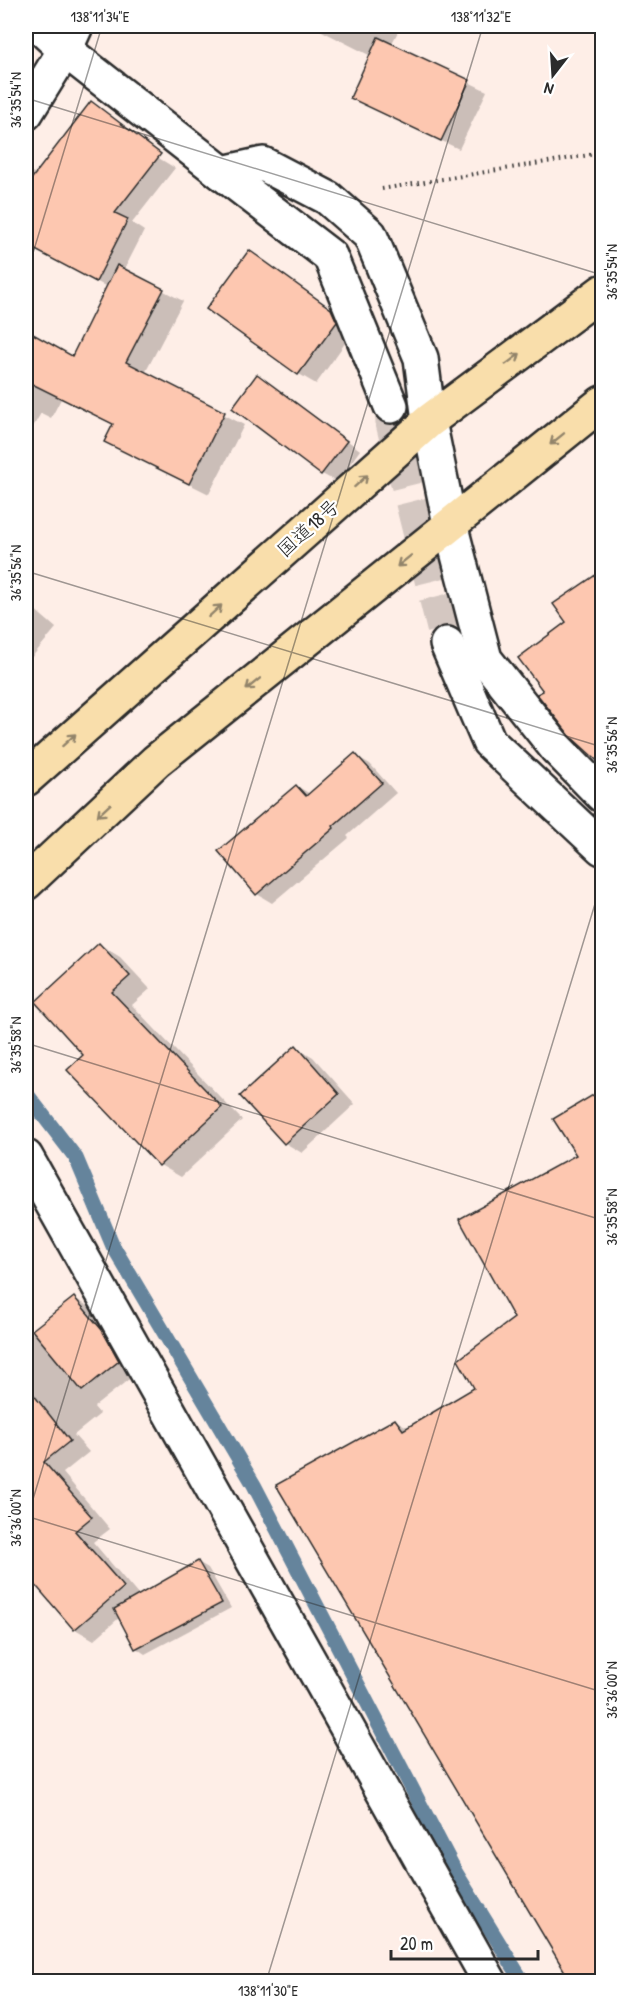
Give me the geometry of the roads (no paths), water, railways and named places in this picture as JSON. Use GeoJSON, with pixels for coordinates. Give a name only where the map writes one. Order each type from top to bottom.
{"type":"FeatureCollection","features":[{"type":"Feature","properties":{"kind":"highway","name":"国道18号"},"geometry":{"type":"LineString","coordinates":[[26,779],[429,421],[603,292]]}},
{"type":"Feature","properties":{"kind":"highway"},"geometry":{"type":"LineString","coordinates":[[26,884],[156,761],[603,403]]}},
{"type":"Feature","properties":{"kind":"street"},"geometry":{"type":"LineString","coordinates":[[39,26],[70,38],[222,172],[330,256],[391,406]]}},
{"type":"Feature","properties":{"kind":"street"},"geometry":{"type":"LineString","coordinates":[[26,113],[70,38]]}},
{"type":"Feature","properties":{"kind":"street"},"geometry":{"type":"LineString","coordinates":[[222,172],[263,164],[328,198],[370,236],[422,358],[429,421],[450,524],[485,658],[556,748],[603,795]]}},
{"type":"Feature","properties":{"kind":"street"},"geometry":{"type":"LineString","coordinates":[[447,644],[489,742],[603,848]]}},
{"type":"Feature","properties":{"kind":"street"},"geometry":{"type":"LineString","coordinates":[[26,1157],[490,1982]]}},
{"type":"Feature","properties":{"kind":"waterway"},"geometry":{"type":"LineString","coordinates":[[26,1093],[76,1158],[113,1246],[254,1485],[456,1873],[523,1982]]}},
{"type":"Feature","properties":{"kind":"tunnel"},"geometry":{"type":"LineString","coordinates":[[391,406],[392,423],[447,644]]}}]}
